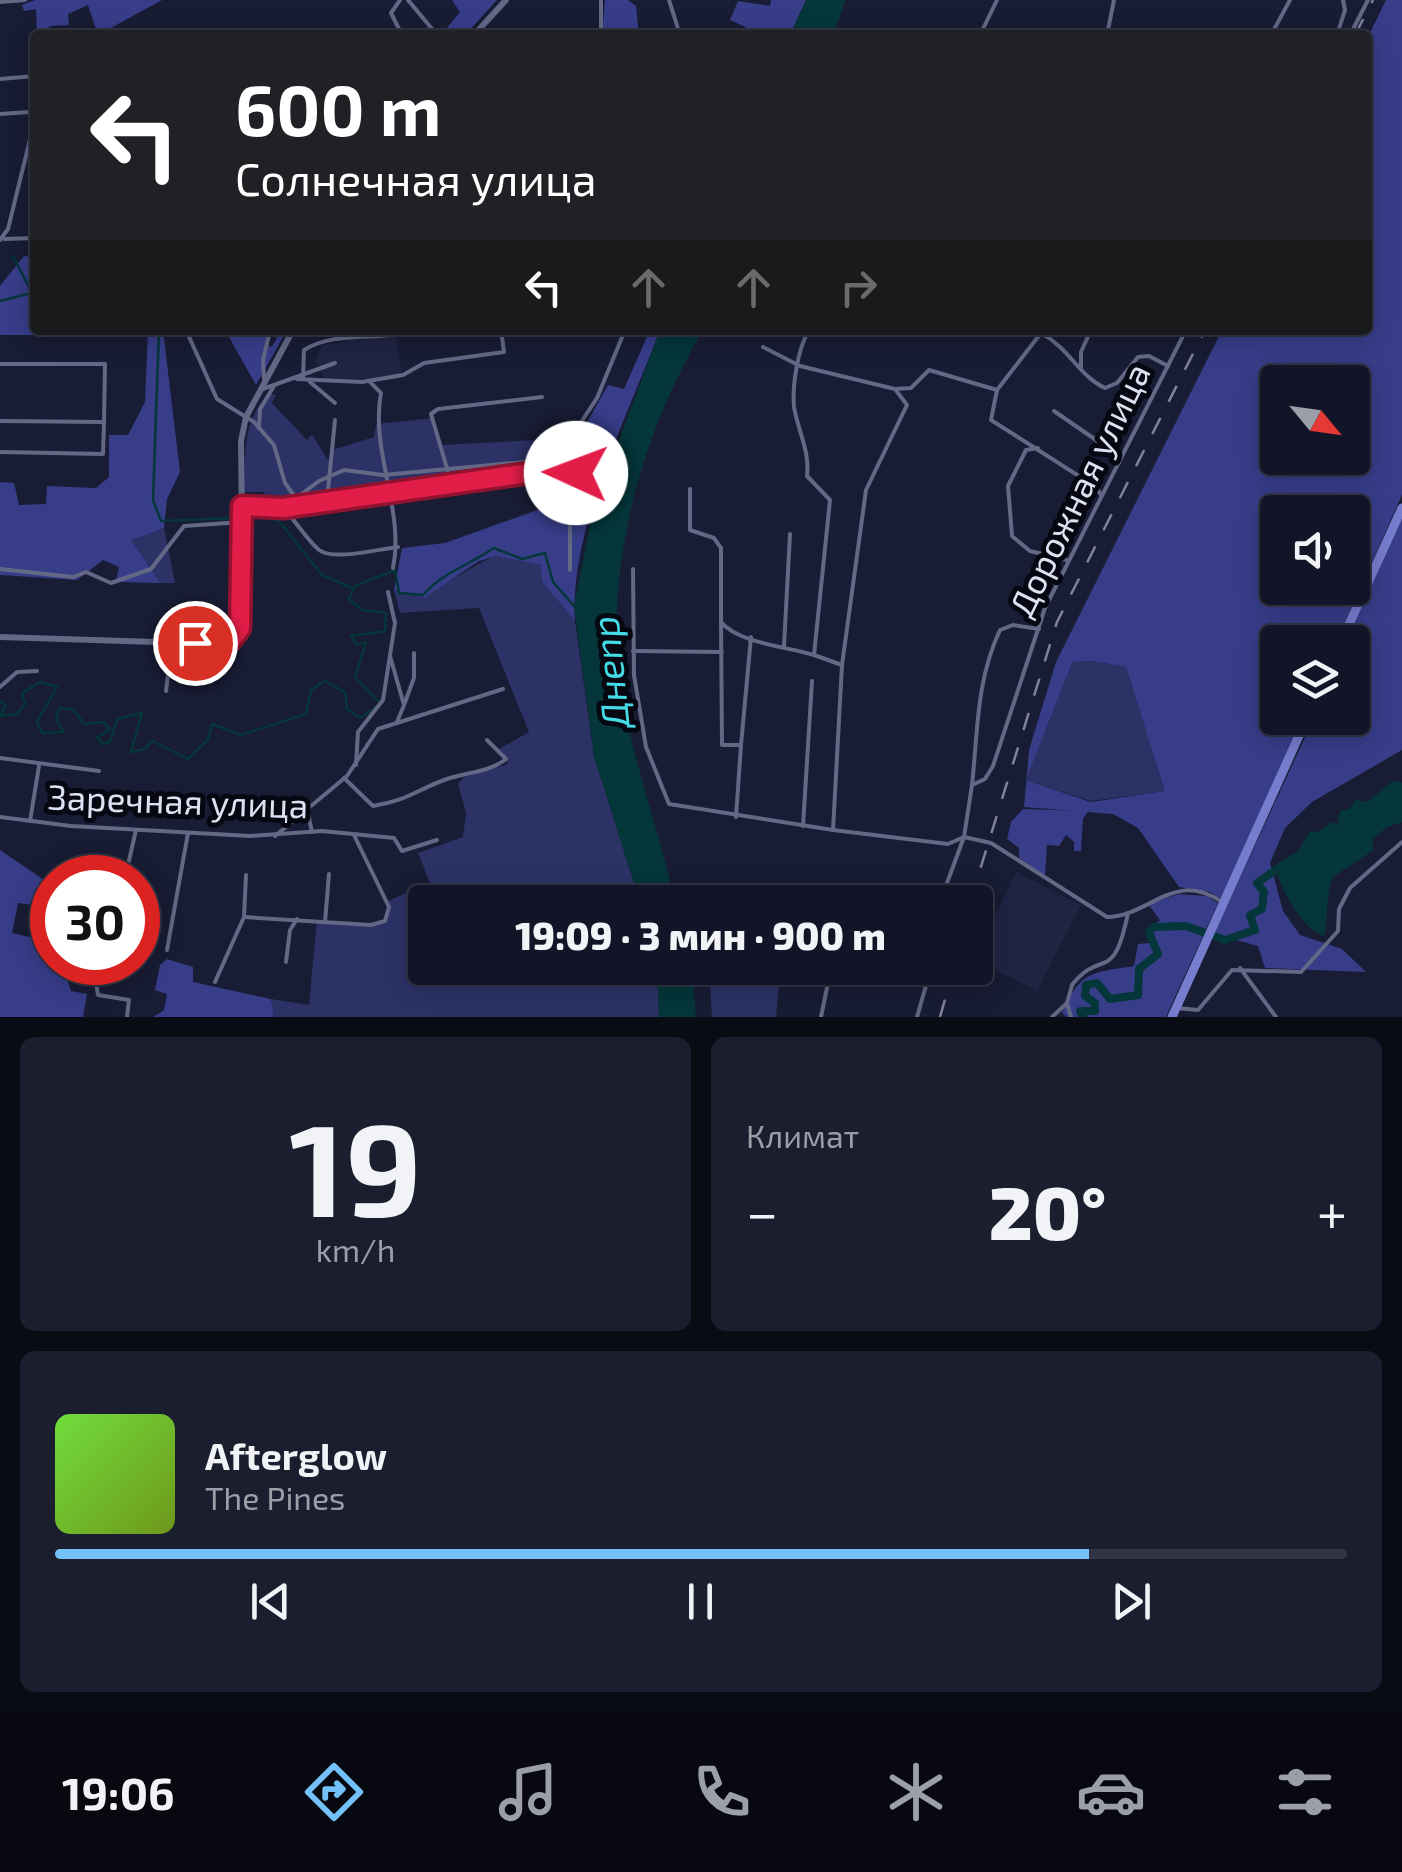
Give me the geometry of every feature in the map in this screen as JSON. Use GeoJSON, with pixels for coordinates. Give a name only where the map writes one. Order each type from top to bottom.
{"type":"FeatureCollection","features":[{"type":"Feature","properties":{"kind":"main road"},"geometry":{"type":"LineString","coordinates":[[1349,625],[1401,513]]}},
{"type":"Feature","properties":{"kind":"main road"},"geometry":{"type":"LineString","coordinates":[[1174,1013],[1299,735]]}},
{"type":"Feature","properties":{"kind":"street"},"geometry":{"type":"LineString","coordinates":[[0,2],[25,0]]}},
{"type":"Feature","properties":{"kind":"street"},"geometry":{"type":"LineString","coordinates":[[396,30],[391,13],[400,0]]}},
{"type":"Feature","properties":{"kind":"street"},"geometry":{"type":"LineString","coordinates":[[408,0],[434,30]]}},
{"type":"Feature","properties":{"kind":"street"},"geometry":{"type":"LineString","coordinates":[[479,30],[506,0]]}},
{"type":"Feature","properties":{"kind":"street"},"geometry":{"type":"LineString","coordinates":[[601,0],[601,30]]}},
{"type":"Feature","properties":{"kind":"street"},"geometry":{"type":"LineString","coordinates":[[669,0],[678,30]]}},
{"type":"Feature","properties":{"kind":"street"},"geometry":{"type":"LineString","coordinates":[[982,30],[996,0]]}},
{"type":"Feature","properties":{"kind":"street"},"geometry":{"type":"LineString","coordinates":[[1109,30],[1114,0]]}},
{"type":"Feature","properties":{"kind":"street"},"geometry":{"type":"LineString","coordinates":[[1274,30],[1290,0]]}},
{"type":"Feature","properties":{"kind":"street"},"geometry":{"type":"LineString","coordinates":[[1339,30],[1345,10],[1343,0]]}},
{"type":"Feature","properties":{"kind":"street"},"geometry":{"type":"LineString","coordinates":[[1353,30],[1368,0]]}},
{"type":"Feature","properties":{"kind":"street"},"geometry":{"type":"LineString","coordinates":[[0,79],[30,76]]}},
{"type":"Feature","properties":{"kind":"street"},"geometry":{"type":"LineString","coordinates":[[0,114],[30,112]]}},
{"type":"Feature","properties":{"kind":"street"},"geometry":{"type":"LineString","coordinates":[[30,136],[2,240],[30,238]]}},
{"type":"Feature","properties":{"kind":"street"},"geometry":{"type":"LineString","coordinates":[[188,335],[216,399],[246,417],[274,445],[285,483],[300,506]]}},
{"type":"Feature","properties":{"kind":"street"},"geometry":{"type":"LineString","coordinates":[[264,380],[263,360],[269,335]]}},
{"type":"Feature","properties":{"kind":"street"},"geometry":{"type":"LineString","coordinates":[[0,637],[218,644],[231,640],[240,628],[241,441],[246,417],[289,335]]}},
{"type":"Feature","properties":{"kind":"street"},"geometry":{"type":"LineString","coordinates":[[329,335],[329,339]]}},
{"type":"Feature","properties":{"kind":"street"},"geometry":{"type":"LineString","coordinates":[[300,378],[304,350],[329,339],[363,340],[388,335]]}},
{"type":"Feature","properties":{"kind":"street"},"geometry":{"type":"LineString","coordinates":[[310,382],[369,381],[403,375],[424,363],[504,352],[502,335]]}},
{"type":"Feature","properties":{"kind":"street"},"geometry":{"type":"LineString","coordinates":[[242,506],[300,506],[550,469],[598,398],[623,335]]}},
{"type":"Feature","properties":{"kind":"street"},"geometry":{"type":"LineString","coordinates":[[805,335],[800,345],[794,401],[808,456],[807,476],[830,500],[814,655]]}},
{"type":"Feature","properties":{"kind":"street"},"geometry":{"type":"LineString","coordinates":[[1039,335],[997,390],[991,420],[1096,486],[1101,495]]}},
{"type":"Feature","properties":{"kind":"street"},"geometry":{"type":"LineString","coordinates":[[1046,335],[1066,348],[1092,382],[1105,388],[1117,383],[1138,357],[1149,356],[1168,366]]}},
{"type":"Feature","properties":{"kind":"street"},"geometry":{"type":"LineString","coordinates":[[1081,367],[1089,335]]}},
{"type":"Feature","properties":{"kind":"street","name":"Дорожная улица"},"geometry":{"type":"LineString","coordinates":[[946,885],[964,837],[972,785],[985,779],[993,766],[1067,560],[1184,335]]}},
{"type":"Feature","properties":{"kind":"street"},"geometry":{"type":"LineString","coordinates":[[764,347],[800,366],[895,388],[911,388],[929,370],[997,390]]}},
{"type":"Feature","properties":{"kind":"street"},"geometry":{"type":"LineString","coordinates":[[259,390],[334,363]]}},
{"type":"Feature","properties":{"kind":"street"},"geometry":{"type":"LineString","coordinates":[[0,364],[106,364],[103,454],[0,452]]}},
{"type":"Feature","properties":{"kind":"street"},"geometry":{"type":"LineString","coordinates":[[300,378],[336,404]]}},
{"type":"Feature","properties":{"kind":"street"},"geometry":{"type":"LineString","coordinates":[[369,381],[381,393],[380,419],[398,547],[393,568]]}},
{"type":"Feature","properties":{"kind":"street"},"geometry":{"type":"LineString","coordinates":[[259,428],[260,409],[274,386]]}},
{"type":"Feature","properties":{"kind":"street"},"geometry":{"type":"LineString","coordinates":[[833,830],[842,665],[866,490],[907,405],[895,388]]}},
{"type":"Feature","properties":{"kind":"street"},"geometry":{"type":"LineString","coordinates":[[451,482],[431,414],[438,409],[542,398]]}},
{"type":"Feature","properties":{"kind":"street"},"geometry":{"type":"LineString","coordinates":[[1054,412],[1096,440],[1118,463]]}},
{"type":"Feature","properties":{"kind":"street"},"geometry":{"type":"LineString","coordinates":[[327,500],[335,420]]}},
{"type":"Feature","properties":{"kind":"street"},"geometry":{"type":"LineString","coordinates":[[0,421],[104,422]]}},
{"type":"Feature","properties":{"kind":"street"},"geometry":{"type":"LineString","coordinates":[[1038,448],[1026,450],[1008,486],[1012,536],[1030,551],[1067,560]]}},
{"type":"Feature","properties":{"kind":"street"},"geometry":{"type":"LineString","coordinates":[[283,508],[296,496],[344,470],[388,474],[558,459],[576,473],[580,483],[570,515],[570,570]]}},
{"type":"Feature","properties":{"kind":"street"},"geometry":{"type":"LineString","coordinates":[[690,489],[690,530],[714,538],[721,548],[722,745],[741,745]]}},
{"type":"Feature","properties":{"kind":"street"},"geometry":{"type":"LineString","coordinates":[[283,508],[304,528],[316,548],[328,555],[398,547]]}},
{"type":"Feature","properties":{"kind":"street"},"geometry":{"type":"LineString","coordinates":[[0,569],[73,577],[86,572],[111,583],[151,569],[184,526],[242,522]]}},
{"type":"Feature","properties":{"kind":"street"},"geometry":{"type":"LineString","coordinates":[[784,646],[790,534]]}},
{"type":"Feature","properties":{"kind":"street"},"geometry":{"type":"LineString","coordinates":[[633,569],[633,651],[646,748],[669,804],[736,817],[948,844],[964,837],[991,842],[1107,917],[1128,913],[1178,890],[1208,893],[1222,908]]}},
{"type":"Feature","properties":{"kind":"street"},"geometry":{"type":"LineString","coordinates":[[356,766],[358,732],[383,700],[395,622],[388,592]]}},
{"type":"Feature","properties":{"kind":"street"},"geometry":{"type":"LineString","coordinates":[[721,622],[751,637],[842,665]]}},
{"type":"Feature","properties":{"kind":"street"},"geometry":{"type":"LineString","coordinates":[[972,785],[974,725],[993,645],[1000,630],[1013,625],[1040,630]]}},
{"type":"Feature","properties":{"kind":"street"},"geometry":{"type":"LineString","coordinates":[[722,639],[736,631]]}},
{"type":"Feature","properties":{"kind":"street"},"geometry":{"type":"LineString","coordinates":[[736,817],[751,637]]}},
{"type":"Feature","properties":{"kind":"street"},"geometry":{"type":"LineString","coordinates":[[166,691],[172,643]]}},
{"type":"Feature","properties":{"kind":"street"},"geometry":{"type":"LineString","coordinates":[[390,647],[390,666],[404,705]]}},
{"type":"Feature","properties":{"kind":"street"},"geometry":{"type":"LineString","coordinates":[[633,651],[722,652]]}},
{"type":"Feature","properties":{"kind":"street"},"geometry":{"type":"LineString","coordinates":[[397,722],[414,678],[414,654]]}},
{"type":"Feature","properties":{"kind":"street"},"geometry":{"type":"LineString","coordinates":[[0,687],[18,672],[36,671]]}},
{"type":"Feature","properties":{"kind":"street"},"geometry":{"type":"LineString","coordinates":[[803,826],[812,682]]}},
{"type":"Feature","properties":{"kind":"street"},"geometry":{"type":"LineString","coordinates":[[275,836],[356,766],[378,730],[503,690]]}},
{"type":"Feature","properties":{"kind":"street"},"geometry":{"type":"LineString","coordinates":[[344,778],[373,806],[403,800],[442,780],[498,766],[506,759],[487,740]]}},
{"type":"Feature","properties":{"kind":"street"},"geometry":{"type":"LineString","coordinates":[[0,758],[100,771]]}},
{"type":"Feature","properties":{"kind":"street"},"geometry":{"type":"LineString","coordinates":[[29,823],[39,766]]}},
{"type":"Feature","properties":{"kind":"street"},"geometry":{"type":"LineString","coordinates":[[306,809],[312,832]]}},
{"type":"Feature","properties":{"kind":"street","name":"Заречная улица"},"geometry":{"type":"LineString","coordinates":[[0,817],[29,823],[136,830],[390,836],[402,851],[437,840]]}},
{"type":"Feature","properties":{"kind":"street"},"geometry":{"type":"LineString","coordinates":[[130,855],[136,830]]}},
{"type":"Feature","properties":{"kind":"street"},"geometry":{"type":"LineString","coordinates":[[167,950],[188,832]]}},
{"type":"Feature","properties":{"kind":"street"},"geometry":{"type":"LineString","coordinates":[[244,917],[371,926],[388,915],[389,907],[354,834]]}},
{"type":"Feature","properties":{"kind":"street"},"geometry":{"type":"LineString","coordinates":[[1174,1013],[1198,1010],[1232,970],[1300,972],[1338,931],[1339,909],[1350,888],[1402,842]]}},
{"type":"Feature","properties":{"kind":"street"},"geometry":{"type":"LineString","coordinates":[[325,922],[329,874]]}},
{"type":"Feature","properties":{"kind":"street"},"geometry":{"type":"LineString","coordinates":[[215,982],[244,917],[246,875]]}},
{"type":"Feature","properties":{"kind":"street"},"geometry":{"type":"LineString","coordinates":[[1052,1017],[1066,1003],[1077,978],[1110,964],[1121,949],[1128,913]]}},
{"type":"Feature","properties":{"kind":"street"},"geometry":{"type":"LineString","coordinates":[[286,962],[297,919]]}},
{"type":"Feature","properties":{"kind":"street"},"geometry":{"type":"LineString","coordinates":[[1240,968],[1276,1017]]}},
{"type":"Feature","properties":{"kind":"street"},"geometry":{"type":"LineString","coordinates":[[96,985],[98,995],[130,1000],[128,1017]]}},
{"type":"Feature","properties":{"kind":"street"},"geometry":{"type":"LineString","coordinates":[[821,1017],[828,985]]}},
{"type":"Feature","properties":{"kind":"street"},"geometry":{"type":"LineString","coordinates":[[916,1017],[926,985]]}},
{"type":"Feature","properties":{"kind":"street"},"geometry":{"type":"LineString","coordinates":[[1066,1003],[1072,1017]]}},
{"type":"Feature","properties":{"kind":"shaded area"},"geometry":{"type":"Polygon","coordinates":[[[35,0],[162,0],[107,30],[96,30],[88,5],[68,14],[69,25],[37,30],[36,9],[24,11],[22,5],[35,0]]]}},
{"type":"Feature","properties":{"kind":"shaded area"},"geometry":{"type":"Polygon","coordinates":[[[452,0],[497,0],[470,30],[445,30],[460,12],[452,0]]]}},
{"type":"Feature","properties":{"kind":"shaded area"},"geometry":{"type":"Polygon","coordinates":[[[605,0],[628,0],[636,6],[638,30],[602,30],[605,0]]]}},
{"type":"Feature","properties":{"kind":"shaded area"},"geometry":{"type":"Polygon","coordinates":[[[771,0],[806,0],[792,30],[752,30],[730,20],[738,1],[770,6],[771,0]]]}},
{"type":"Feature","properties":{"kind":"shaded area"},"geometry":{"type":"Polygon","coordinates":[[[1386,0],[1402,0],[1402,495],[1370,566],[1370,495],[1260,495],[1260,605],[1353,605],[1344,625],[1260,625],[1260,735],[1296,735],[1223,900],[1210,892],[1179,887],[1138,828],[1113,814],[1024,807],[1026,780],[1091,802],[1165,791],[1126,667],[1072,662],[1026,779],[1029,750],[1056,662],[1220,335],[1372,335],[1371,30],[1386,0]]]}},
{"type":"Feature","properties":{"kind":"shaded area"},"geometry":{"type":"Polygon","coordinates":[[[24,256],[30,257],[30,335],[0,335],[0,286],[24,256]]]}},
{"type":"Feature","properties":{"kind":"shaded area"},"geometry":{"type":"Polygon","coordinates":[[[148,335],[164,335],[180,472],[167,499],[164,528],[131,540],[160,583],[116,582],[119,567],[103,560],[77,580],[0,575],[0,482],[14,483],[19,505],[46,504],[47,486],[96,488],[109,477],[109,435],[128,435],[145,402],[148,335]]]}},
{"type":"Feature","properties":{"kind":"shaded area"},"geometry":{"type":"Polygon","coordinates":[[[228,335],[271,335],[268,345],[272,347],[278,335],[284,335],[256,385],[228,335]]]}},
{"type":"Feature","properties":{"kind":"shaded area"},"geometry":{"type":"Polygon","coordinates":[[[347,335],[396,335],[402,374],[369,381],[325,378],[315,361],[323,345],[346,342],[347,335]]]}},
{"type":"Feature","properties":{"kind":"shaded area"},"geometry":{"type":"Polygon","coordinates":[[[648,335],[658,335],[591,511],[581,549],[575,621],[542,581],[541,565],[497,556],[479,561],[424,598],[394,590],[402,548],[445,543],[546,507],[547,476],[573,447],[608,385],[624,389],[648,335]]]}},
{"type":"Feature","properties":{"kind":"shaded area"},"geometry":{"type":"Polygon","coordinates":[[[270,394],[276,395],[272,403],[307,440],[312,435],[328,460],[335,449],[374,437],[376,424],[434,418],[441,445],[558,439],[548,452],[556,459],[549,471],[269,506],[264,492],[244,492],[250,426],[270,394]]]}},
{"type":"Feature","properties":{"kind":"shaded area"},"geometry":{"type":"Polygon","coordinates":[[[1402,516],[1402,750],[1312,802],[1285,828],[1270,863],[1283,911],[1300,935],[1342,949],[1366,972],[1265,968],[1258,946],[1214,934],[1306,735],[1370,735],[1370,625],[1354,625],[1362,605],[1370,605],[1370,588],[1402,516]]]}},
{"type":"Feature","properties":{"kind":"shaded area"},"geometry":{"type":"Polygon","coordinates":[[[164,528],[175,583],[160,583],[130,539],[164,528]]]}},
{"type":"Feature","properties":{"kind":"shaded area"},"geometry":{"type":"Polygon","coordinates":[[[497,556],[542,565],[543,581],[575,621],[594,756],[635,885],[425,885],[430,883],[418,853],[463,837],[466,813],[458,784],[464,777],[508,764],[499,749],[529,732],[479,608],[400,613],[394,590],[407,593],[434,588],[497,556]]]}},
{"type":"Feature","properties":{"kind":"shaded area"},"geometry":{"type":"Polygon","coordinates":[[[1071,662],[1126,667],[1166,791],[1091,801],[1026,780],[1071,662]]]}},
{"type":"Feature","properties":{"kind":"shaded area"},"geometry":{"type":"Polygon","coordinates":[[[1023,809],[1088,811],[1083,819],[1081,851],[1074,851],[1074,842],[1066,835],[1059,846],[1047,845],[1045,876],[1019,858],[1019,848],[1007,839],[1011,822],[1023,809]]]}},
{"type":"Feature","properties":{"kind":"shaded area"},"geometry":{"type":"Polygon","coordinates":[[[0,850],[30,870],[30,905],[18,903],[12,933],[30,937],[30,985],[69,985],[71,991],[87,994],[83,1017],[0,1017],[0,850]]]}},
{"type":"Feature","properties":{"kind":"shaded area"},"geometry":{"type":"Polygon","coordinates":[[[1016,872],[1081,905],[1037,991],[993,968],[993,921],[1016,872]]]}},
{"type":"Feature","properties":{"kind":"shaded area"},"geometry":{"type":"Polygon","coordinates":[[[408,892],[408,985],[658,985],[659,1017],[274,1017],[271,999],[309,1005],[317,920],[376,926],[385,922],[388,901],[408,892]]]}},
{"type":"Feature","properties":{"kind":"shaded area"},"geometry":{"type":"Polygon","coordinates":[[[1179,894],[1207,896],[1218,903],[1166,1017],[1067,1017],[1062,1013],[1075,989],[1089,976],[1134,966],[1138,944],[1149,943],[1147,931],[1160,920],[1148,904],[1179,894]]]}},
{"type":"Feature","properties":{"kind":"shaded area"},"geometry":{"type":"Polygon","coordinates":[[[167,959],[193,967],[193,982],[271,999],[274,1017],[153,1017],[164,1010],[167,994],[155,990],[160,985],[160,965],[167,959]]]}},
{"type":"Feature","properties":{"kind":"shaded area"},"geometry":{"type":"Polygon","coordinates":[[[710,985],[779,985],[776,1017],[712,1017],[710,985]]]}},
{"type":"Feature","properties":{"kind":"water"},"geometry":{"type":"Polygon","coordinates":[[[806,0],[845,0],[836,30],[792,30],[806,0]]]}},
{"type":"Feature","properties":{"kind":"water","name":"Днепр"},"geometry":{"type":"Polygon","coordinates":[[[658,335],[700,335],[680,372],[643,465],[621,564],[617,614],[618,663],[625,711],[671,885],[635,885],[594,756],[574,606],[593,511],[658,335]]]}},
{"type":"Feature","properties":{"kind":"water"},"geometry":{"type":"Polygon","coordinates":[[[1394,780],[1402,783],[1402,822],[1387,827],[1372,840],[1374,850],[1333,877],[1324,936],[1315,932],[1299,916],[1274,866],[1298,851],[1310,831],[1318,832],[1332,822],[1341,825],[1337,820],[1341,810],[1349,809],[1356,800],[1367,802],[1394,780]]]}},
{"type":"Feature","properties":{"kind":"water"},"geometry":{"type":"Polygon","coordinates":[[[658,985],[693,985],[696,1017],[659,1017],[658,985]]]}},
{"type":"Feature","properties":{"kind":"waterway"},"geometry":{"type":"LineString","coordinates":[[13,256],[30,289]]}},
{"type":"Feature","properties":{"kind":"waterway"},"geometry":{"type":"LineString","coordinates":[[0,301],[30,293]]}},
{"type":"Feature","properties":{"kind":"waterway"},"geometry":{"type":"LineString","coordinates":[[159,335],[153,500],[161,521],[265,517],[279,521],[322,575],[352,588]]}},
{"type":"Feature","properties":{"kind":"waterway","name":"Днепр"},"geometry":{"type":"LineString","coordinates":[[379,702],[355,677],[366,643],[356,644],[351,636],[385,631],[386,613],[362,610],[349,599],[355,586],[395,570],[399,593],[423,595],[447,575],[494,548],[522,559],[545,553],[553,582],[574,606]]}},
{"type":"Feature","properties":{"kind":"waterway"},"geometry":{"type":"LineString","coordinates":[[0,716],[17,714],[25,704],[22,693],[40,682],[57,687],[37,722],[42,733],[63,732],[56,718],[59,708],[73,709],[84,724],[104,722],[110,730],[97,737],[102,744],[110,742],[117,719],[142,713],[131,752],[145,749],[152,741],[188,759],[208,740],[212,724],[241,735],[306,714],[311,690],[325,681],[345,692],[347,709],[360,718],[376,707]]}},
{"type":"Feature","properties":{"kind":"waterway"},"geometry":{"type":"LineString","coordinates":[[0,701],[6,705],[0,715]]}},
{"type":"Feature","properties":{"kind":"waterway"},"geometry":{"type":"LineString","coordinates":[[1083,1017],[1080,1011],[1095,1011],[1095,1003],[1085,996],[1086,985],[1097,983],[1110,999],[1138,995],[1139,969],[1158,954],[1149,932],[1154,927],[1186,926],[1225,940],[1255,930],[1250,915],[1262,909],[1264,892],[1257,883],[1274,871]]}},
{"type":"Feature","properties":{"kind":"railway"},"geometry":{"type":"LineString","coordinates":[[1358,30],[1373,0]]}},
{"type":"Feature","properties":{"kind":"railway"},"geometry":{"type":"LineString","coordinates":[[975,885],[1057,622],[1202,335]]}},
{"type":"Feature","properties":{"kind":"railway"},"geometry":{"type":"LineString","coordinates":[[940,1017],[949,985]]}},
{"type":"Feature","properties":{"kind":"route"},"geometry":{"type":"LineString","coordinates":[[195,643],[231,640],[240,628],[242,506],[283,508],[522,474],[550,469],[558,459],[576,473]]}}]}
